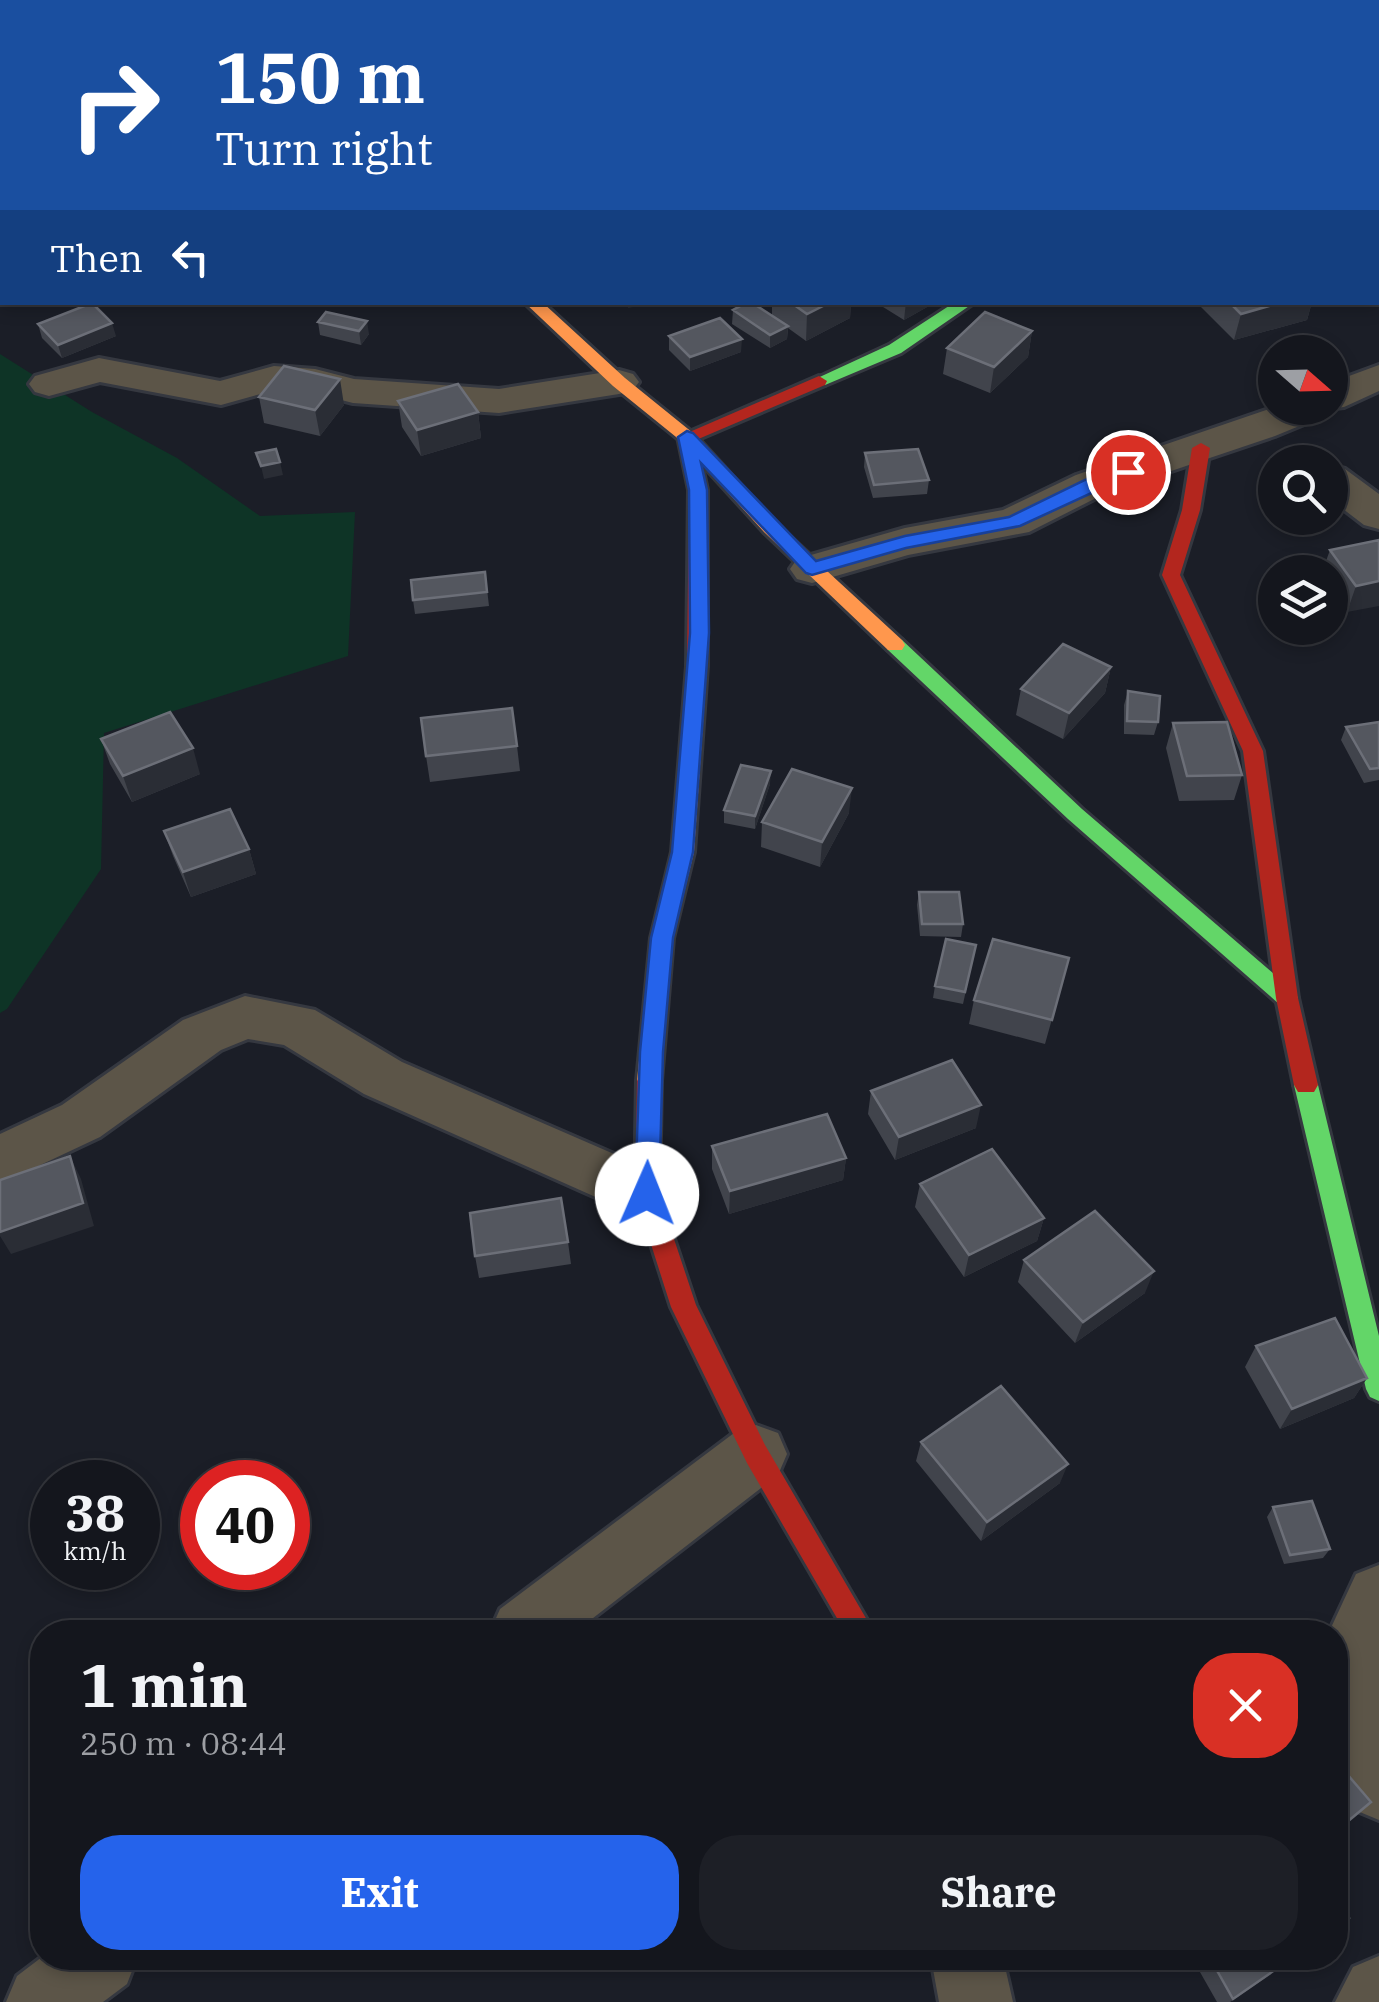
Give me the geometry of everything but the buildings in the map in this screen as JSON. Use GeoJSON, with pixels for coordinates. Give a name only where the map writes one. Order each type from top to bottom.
{"type":"FeatureCollection","features":[{"type":"Feature","properties":{"kind":"street"},"geometry":{"type":"LineString","coordinates":[[535,305],[619,382],[687,437],[812,569],[1075,814],[1287,998]]}},
{"type":"Feature","properties":{"kind":"street"},"geometry":{"type":"LineString","coordinates":[[687,437],[895,349],[962,305]]}},
{"type":"Feature","properties":{"kind":"street"},"geometry":{"type":"LineString","coordinates":[[49,384],[98,370],[221,393],[274,378],[315,380],[370,393],[499,402],[619,382]]}},
{"type":"Feature","properties":{"kind":"street"},"geometry":{"type":"LineString","coordinates":[[1348,390],[1379,377]]}},
{"type":"Feature","properties":{"kind":"street"},"geometry":{"type":"LineString","coordinates":[[812,569],[905,542],[1014,522],[1091,484],[1266,425]]}},
{"type":"Feature","properties":{"kind":"street"},"geometry":{"type":"LineString","coordinates":[[1261,427],[1285,445]]}},
{"type":"Feature","properties":{"kind":"street"},"geometry":{"type":"LineString","coordinates":[[687,437],[698,490],[700,633],[683,852],[662,938],[653,1032],[647,1194],[684,1307],[756,1454],[853,1620]]}},
{"type":"Feature","properties":{"kind":"street"},"geometry":{"type":"LineString","coordinates":[[1201,448],[1191,510],[1172,575],[1253,750],[1287,998],[1339,1233],[1379,1389]]}},
{"type":"Feature","properties":{"kind":"street"},"geometry":{"type":"LineString","coordinates":[[1348,491],[1379,514]]}},
{"type":"Feature","properties":{"kind":"street"},"geometry":{"type":"LineString","coordinates":[[0,1160],[81,1120],[202,1035],[245,1017],[296,1026],[383,1078],[647,1194]]}},
{"type":"Feature","properties":{"kind":"street"},"geometry":{"type":"LineString","coordinates":[[539,1620],[756,1454]]}},
{"type":"Feature","properties":{"kind":"street"},"geometry":{"type":"LineString","coordinates":[[1379,1597],[1352,1660],[1358,1733],[1379,1786]]}},
{"type":"Feature","properties":{"kind":"street"},"geometry":{"type":"LineString","coordinates":[[43,2002],[85,1970]]}},
{"type":"Feature","properties":{"kind":"street"},"geometry":{"type":"LineString","coordinates":[[969,1970],[976,2002]]}},
{"type":"Feature","properties":{"kind":"street"},"geometry":{"type":"LineString","coordinates":[[1372,2002],[1379,1993]]}},
{"type":"Feature","properties":{"kind":"green space"},"geometry":{"type":"Polygon","coordinates":[[[0,354],[92,412],[177,458],[260,516],[355,512],[348,656],[104,733],[101,869],[7,1009],[0,1013],[0,354]]]}},
{"type":"Feature","properties":{"kind":"traffic: fast"},"geometry":{"type":"LineString","coordinates":[[819,381],[895,349],[962,305]]}},
{"type":"Feature","properties":{"kind":"traffic: fast"},"geometry":{"type":"LineString","coordinates":[[895,645],[1075,814],[1287,998]]}},
{"type":"Feature","properties":{"kind":"traffic: fast"},"geometry":{"type":"LineString","coordinates":[[1306,1085],[1379,1389]]}},
{"type":"Feature","properties":{"kind":"traffic: slow"},"geometry":{"type":"LineString","coordinates":[[535,305],[619,382],[687,437],[770,528],[895,645]]}},
{"type":"Feature","properties":{"kind":"traffic: slow"},"geometry":{"type":"LineString","coordinates":[[649,1081],[662,938],[683,852],[697,666]]}},
{"type":"Feature","properties":{"kind":"traffic: jam"},"geometry":{"type":"LineString","coordinates":[[697,666],[698,490],[687,437],[819,381]]}},
{"type":"Feature","properties":{"kind":"traffic: jam"},"geometry":{"type":"LineString","coordinates":[[1201,448],[1191,510],[1171,575],[1253,751],[1287,998],[1306,1085]]}},
{"type":"Feature","properties":{"kind":"traffic: jam"},"geometry":{"type":"LineString","coordinates":[[649,1081],[647,1194],[684,1307],[756,1454],[853,1620]]}},
{"type":"Feature","properties":{"kind":"route"},"geometry":{"type":"LineString","coordinates":[[647,1194],[648,1089],[662,938],[683,852],[700,633],[698,490],[687,437],[812,569],[905,542],[1014,522],[1091,484],[1128,472]]}}]}
